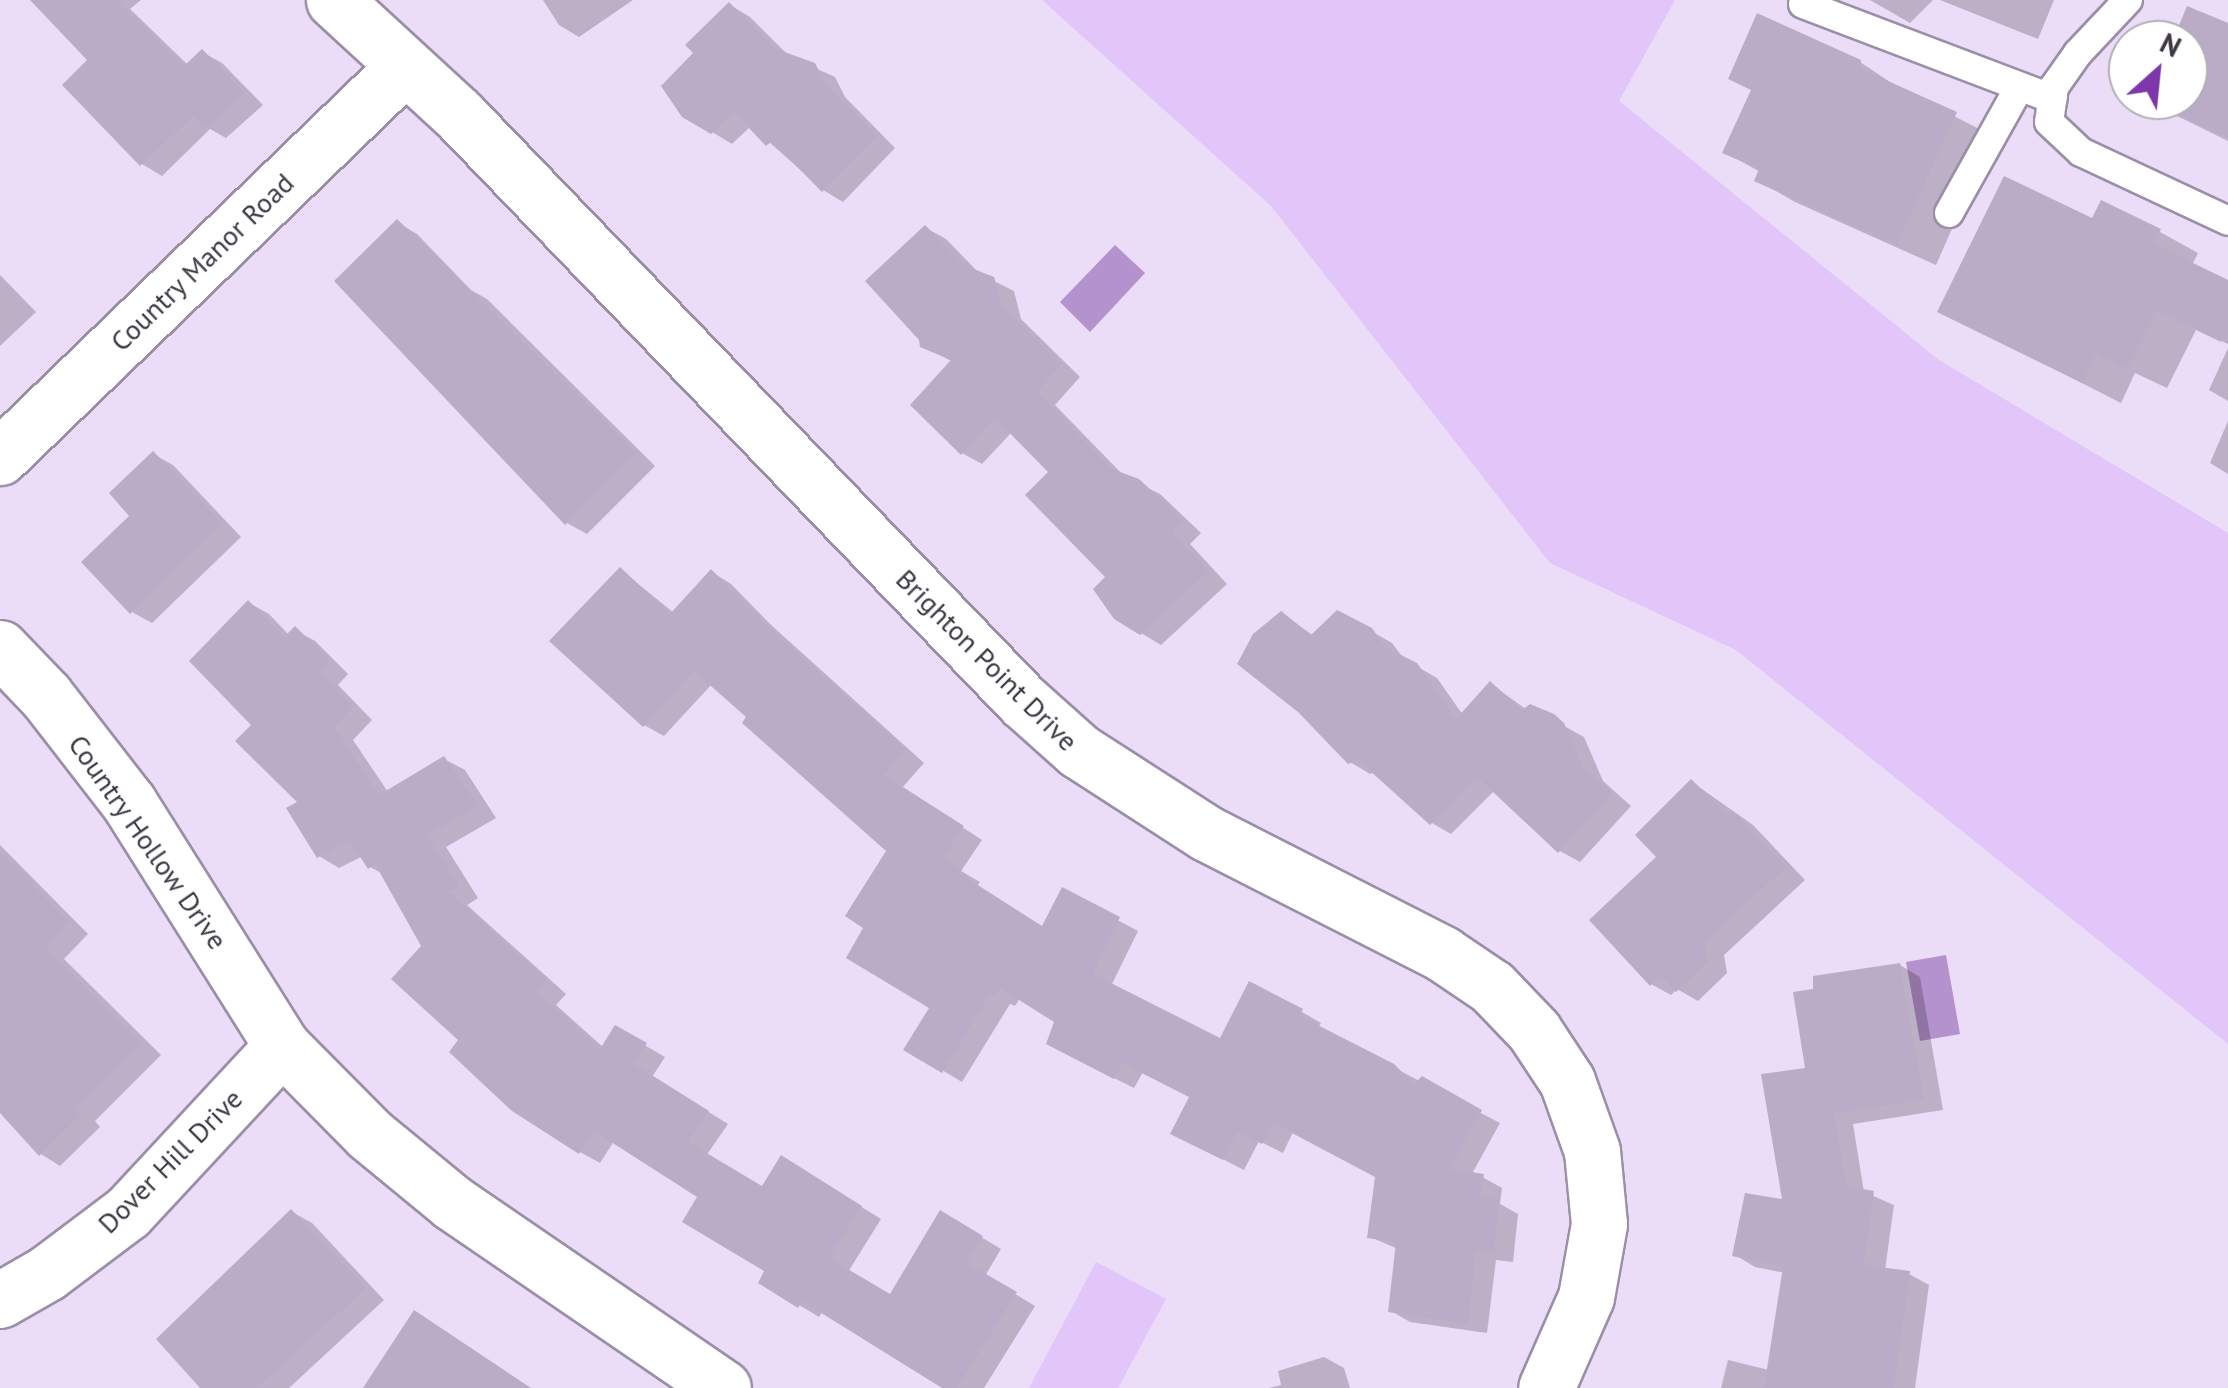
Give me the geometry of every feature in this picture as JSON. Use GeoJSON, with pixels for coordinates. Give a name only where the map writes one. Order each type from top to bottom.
{"type":"FeatureCollection","features":[{"type":"Feature","properties":{"kind":"street","name":"Brighton Point Drive"},"geometry":{"type":"LineString","coordinates":[[334,0],[459,116],[1023,702],[1079,751],[1206,833],[1443,954],[1492,987],[1534,1031],[1567,1081],[1592,1151],[1599,1224],[1586,1297],[1546,1388]]}},
{"type":"Feature","properties":{"kind":"street","name":"Country Manor Road"},"geometry":{"type":"LineString","coordinates":[[0,456],[404,67]]}},
{"type":"Feature","properties":{"kind":"street","name":"Country Hollow Drive"},"geometry":{"type":"LineString","coordinates":[[0,648],[46,696],[129,803],[282,1046]]}},
{"type":"Feature","properties":{"kind":"street","name":"Dover Hill Drive"},"geometry":{"type":"LineString","coordinates":[[0,1300],[48,1273],[128,1212],[282,1046]]}},
{"type":"Feature","properties":{"kind":"street"},"geometry":{"type":"LineString","coordinates":[[282,1046],[369,1134],[454,1203],[724,1388]]}},
{"type":"Feature","properties":{"kind":"lane"},"geometry":{"type":"LineString","coordinates":[[2128,0],[2078,54],[2054,87],[2049,122],[2082,152],[2228,220]]}},
{"type":"Feature","properties":{"kind":"lane"},"geometry":{"type":"LineString","coordinates":[[1803,4],[2053,99]]}},
{"type":"Feature","properties":{"kind":"lane"},"geometry":{"type":"LineString","coordinates":[[1949,213],[2019,88]]}},
{"type":"Feature","properties":{"kind":"shaded area"},"geometry":{"type":"Polygon","coordinates":[[[1042,0],[1675,0],[1619,101],[1939,360],[2228,533],[2228,1044],[1736,650],[1550,563],[1271,206],[1042,0]]]}},
{"type":"Feature","properties":{"kind":"shaded area"},"geometry":{"type":"Polygon","coordinates":[[[1115,245],[1145,273],[1090,332],[1060,302],[1115,245]]]}},
{"type":"Feature","properties":{"kind":"shaded area"},"geometry":{"type":"Polygon","coordinates":[[[1946,955],[1960,1034],[1920,1041],[1906,962],[1946,955]]]}},
{"type":"Feature","properties":{"kind":"shaded area"},"geometry":{"type":"Polygon","coordinates":[[[1096,1262],[1166,1299],[1118,1388],[1029,1388],[1096,1262]]]}},
{"type":"Feature","properties":{"kind":"building"},"geometry":{"type":"Polygon","coordinates":[[[30,0],[116,0],[184,66],[202,49],[245,93],[205,129],[193,116],[140,166],[62,85],[87,60],[30,0]]]}},
{"type":"Feature","properties":{"kind":"building"},"geometry":{"type":"Polygon","coordinates":[[[729,2],[776,49],[815,63],[825,83],[877,136],[822,192],[772,141],[766,146],[734,112],[711,134],[682,117],[661,86],[693,53],[685,45],[729,2]]]}},
{"type":"Feature","properties":{"kind":"building"},"geometry":{"type":"Polygon","coordinates":[[[2187,6],[2228,23],[2228,137],[2187,120],[2208,120],[2208,20],[2181,20],[2187,6]]]}},
{"type":"Feature","properties":{"kind":"building"},"geometry":{"type":"Polygon","coordinates":[[[1757,13],[1861,60],[1861,69],[1957,112],[1897,245],[1754,181],[1759,169],[1722,153],[1751,90],[1728,79],[1757,13]]]}},
{"type":"Feature","properties":{"kind":"building"},"geometry":{"type":"Polygon","coordinates":[[[2004,176],[2092,218],[2101,200],[2161,229],[2154,244],[2228,280],[2228,344],[2157,311],[2128,369],[2096,353],[2082,383],[1937,312],[2004,176]]]}},
{"type":"Feature","properties":{"kind":"building"},"geometry":{"type":"Polygon","coordinates":[[[397,219],[637,453],[565,525],[334,281],[397,219]]]}},
{"type":"Feature","properties":{"kind":"building"},"geometry":{"type":"Polygon","coordinates":[[[925,225],[966,266],[994,277],[1002,305],[1062,364],[1037,392],[1112,469],[1139,479],[1183,520],[1172,532],[1209,571],[1140,635],[1114,619],[1093,589],[1105,577],[1025,495],[1048,472],[995,418],[961,455],[910,405],[951,360],[920,347],[919,340],[865,281],[925,225]]]}},
{"type":"Feature","properties":{"kind":"building"},"geometry":{"type":"Polygon","coordinates":[[[153,451],[223,524],[130,614],[81,562],[129,516],[109,493],[153,451]]]}},
{"type":"Feature","properties":{"kind":"building"},"geometry":{"type":"Polygon","coordinates":[[[620,567],[670,614],[711,569],[750,610],[906,750],[884,775],[964,826],[943,858],[962,869],[959,873],[1042,926],[1062,887],[1120,917],[1093,974],[1220,1038],[1249,981],[1303,1009],[1300,1016],[1394,1064],[1414,1084],[1422,1076],[1482,1110],[1450,1169],[1484,1174],[1480,1197],[1499,1200],[1494,1253],[1476,1250],[1468,1324],[1388,1312],[1396,1242],[1367,1238],[1375,1177],[1273,1123],[1262,1144],[1238,1132],[1223,1160],[1170,1134],[1189,1097],[1122,1063],[1114,1079],[1046,1044],[1054,1022],[1000,988],[994,997],[990,994],[942,1073],[903,1050],[929,1008],[846,958],[863,928],[845,916],[886,851],[742,723],[746,717],[694,671],[643,727],[549,641],[620,567]]]}},
{"type":"Feature","properties":{"kind":"building"},"geometry":{"type":"Polygon","coordinates":[[[248,600],[284,637],[295,626],[330,661],[319,672],[353,707],[334,727],[379,795],[444,756],[478,806],[427,835],[460,886],[449,892],[548,981],[538,992],[600,1049],[615,1025],[647,1043],[634,1064],[709,1111],[688,1142],[762,1186],[781,1155],[862,1206],[829,1258],[890,1294],[940,1210],[983,1236],[967,1263],[1017,1292],[957,1388],[942,1388],[802,1301],[798,1308],[758,1283],[764,1271],[682,1222],[697,1197],[594,1131],[579,1154],[512,1111],[449,1052],[458,1040],[391,979],[421,946],[375,864],[368,869],[350,841],[317,858],[286,808],[297,802],[235,741],[251,725],[189,661],[248,600]]]}},
{"type":"Feature","properties":{"kind":"building"},"geometry":{"type":"Polygon","coordinates":[[[1337,610],[1372,628],[1385,647],[1417,663],[1456,719],[1490,681],[1522,710],[1530,704],[1554,714],[1564,723],[1583,767],[1613,793],[1558,853],[1477,777],[1430,825],[1358,760],[1348,764],[1298,712],[1237,664],[1253,634],[1281,611],[1311,635],[1337,610]]]}},
{"type":"Feature","properties":{"kind":"building"},"geometry":{"type":"Polygon","coordinates":[[[1691,779],[1729,816],[1733,811],[1786,867],[1704,943],[1708,962],[1676,992],[1660,975],[1650,986],[1589,920],[1656,857],[1635,835],[1691,779]]]}},
{"type":"Feature","properties":{"kind":"building"},"geometry":{"type":"Polygon","coordinates":[[[0,851],[69,922],[46,947],[142,1043],[76,1108],[82,1114],[39,1156],[0,1113],[0,851]]]}},
{"type":"Feature","properties":{"kind":"building"},"geometry":{"type":"Polygon","coordinates":[[[1900,963],[1924,1100],[1834,1113],[1846,1186],[1874,1191],[1864,1265],[1910,1271],[1894,1388],[1764,1388],[1783,1267],[1732,1256],[1745,1193],[1782,1199],[1761,1074],[1805,1068],[1793,992],[1813,989],[1813,976],[1900,963]]]}},
{"type":"Feature","properties":{"kind":"building"},"geometry":{"type":"Polygon","coordinates":[[[291,1209],[366,1288],[257,1388],[200,1388],[156,1339],[291,1209]]]}},
{"type":"Feature","properties":{"kind":"building"},"geometry":{"type":"Polygon","coordinates":[[[414,1310],[531,1388],[363,1388],[414,1310]]]}}]}
